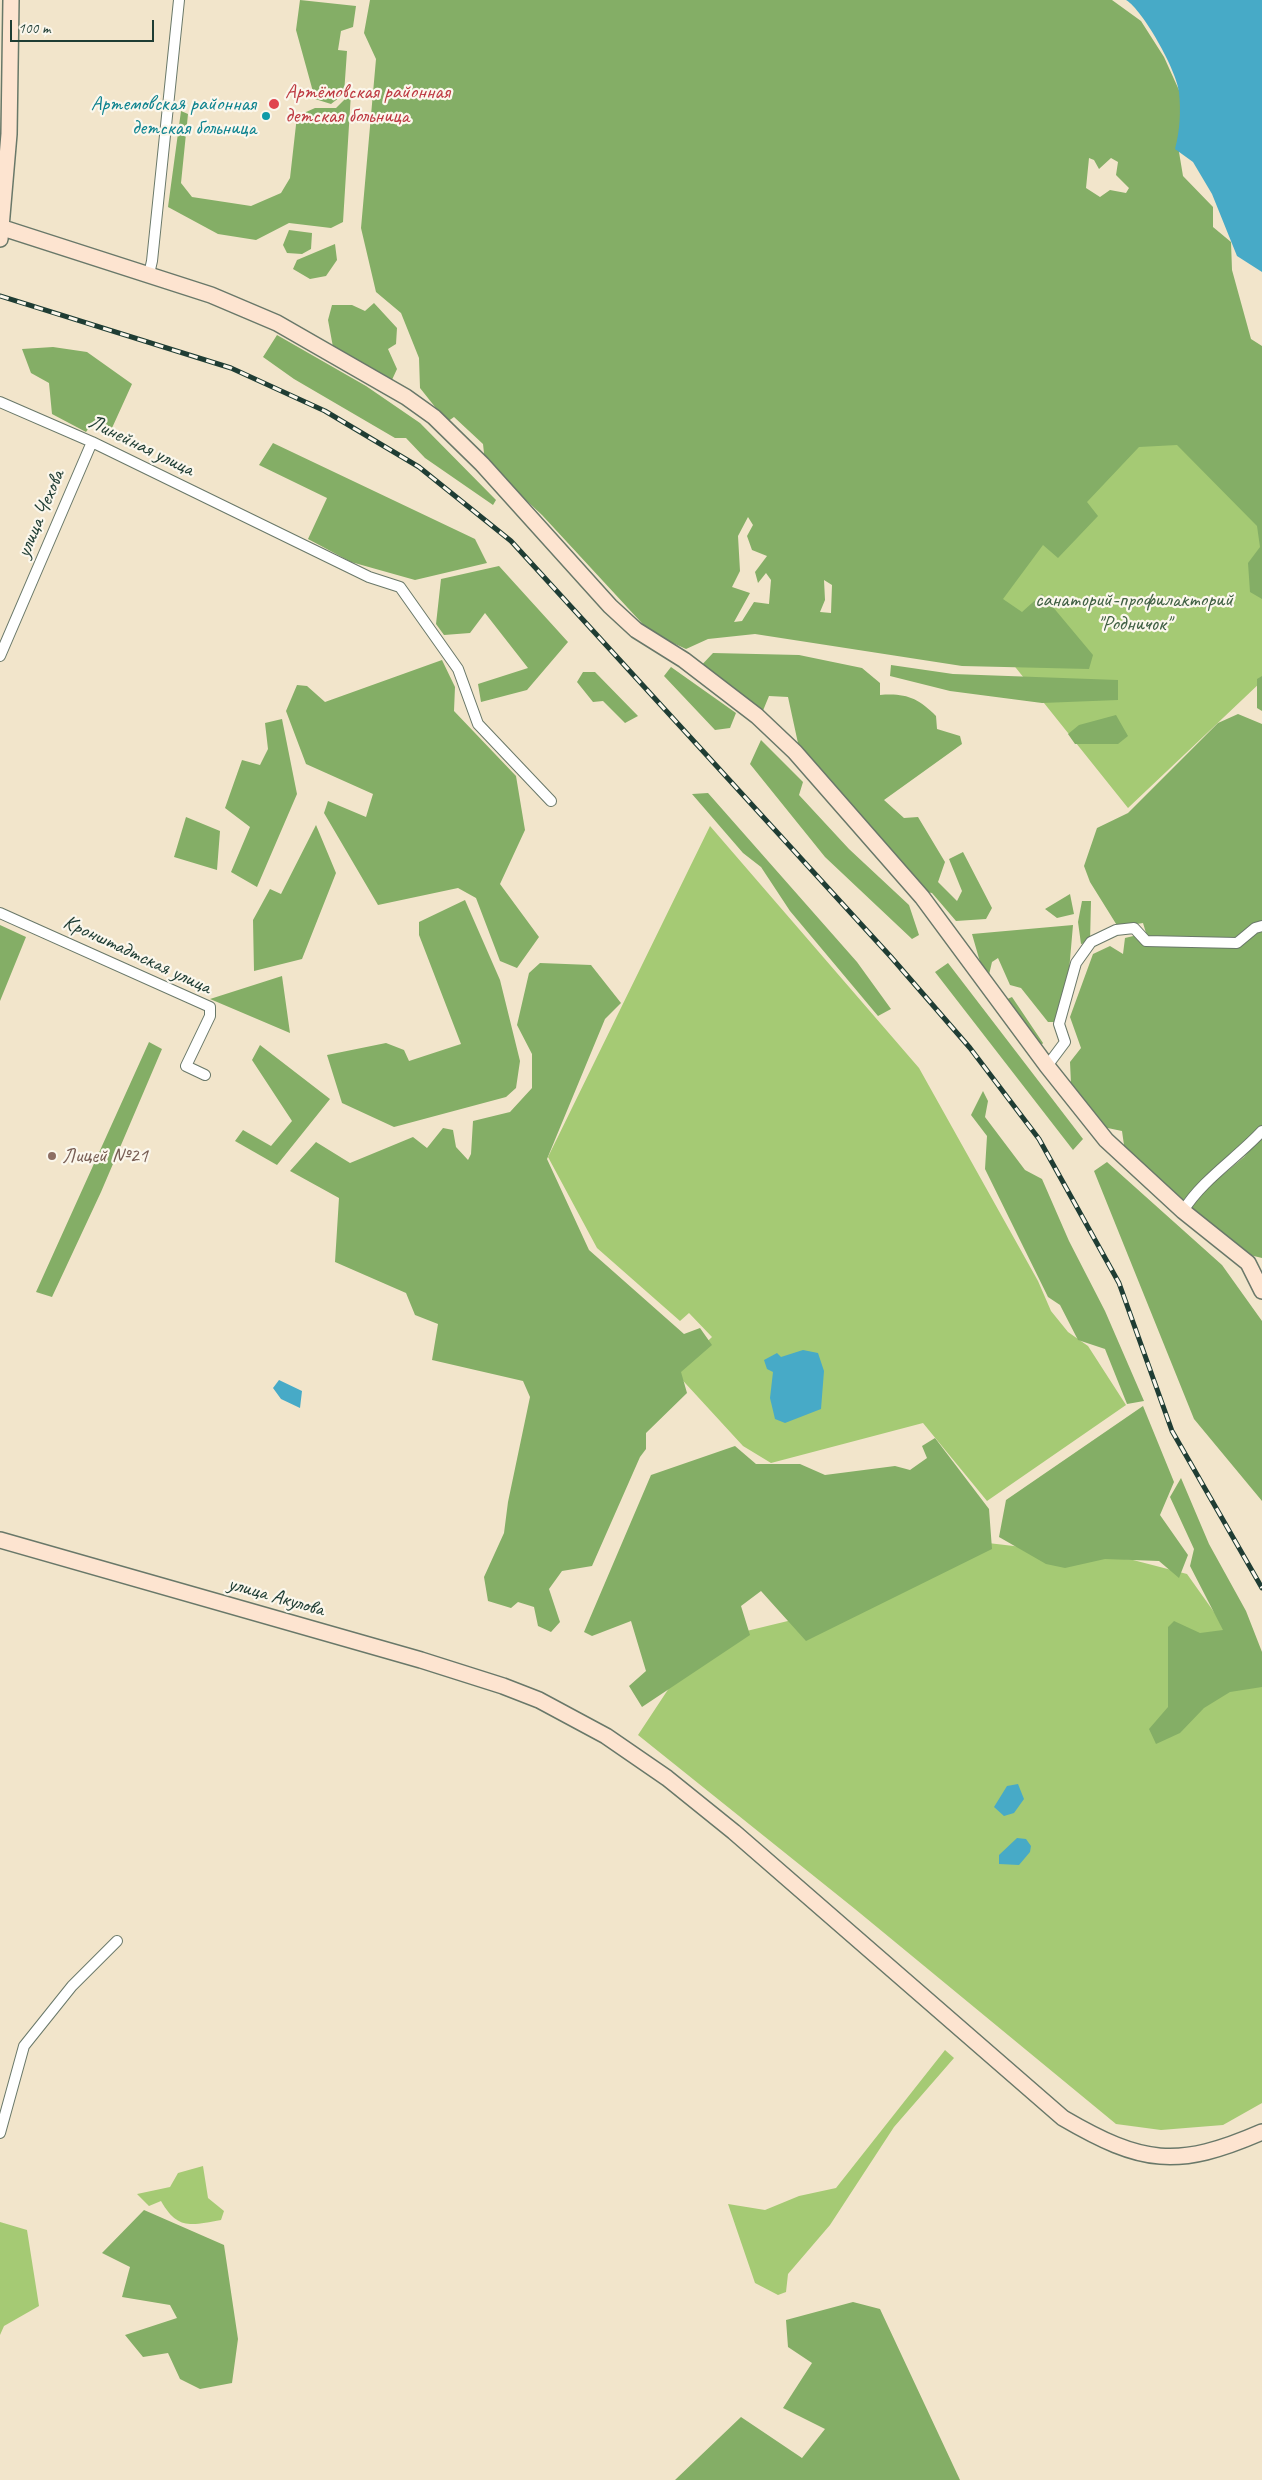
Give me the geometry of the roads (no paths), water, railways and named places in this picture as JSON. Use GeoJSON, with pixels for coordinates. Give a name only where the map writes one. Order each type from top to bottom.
{"type":"FeatureCollection","features":[{"type":"Feature","properties":{"kind":"main road"},"geometry":{"type":"LineString","coordinates":[[11,0],[9,134],[0,231],[149,274],[211,295],[277,323],[406,397],[434,417],[482,464],[610,606],[636,630],[684,660],[743,705],[795,752],[922,897],[1047,1066],[1106,1140],[1183,1211],[1248,1263],[1262,1291]]}},
{"type":"Feature","properties":{"kind":"main road","name":"улица Акулова"},"geometry":{"type":"LineString","coordinates":[[0,1540],[421,1660],[504,1686],[539,1700],[606,1736],[667,1778],[734,1832],[1063,2118],[1100,2139],[1131,2152],[1164,2158],[1200,2154],[1234,2144],[1262,2132]]}},
{"type":"Feature","properties":{"kind":"street"},"geometry":{"type":"LineString","coordinates":[[149,274],[152,261],[179,0]]}},
{"type":"Feature","properties":{"kind":"street","name":"Линейная улица"},"geometry":{"type":"LineString","coordinates":[[0,402],[92,442],[369,577],[400,587],[458,669],[478,724],[551,801]]}},
{"type":"Feature","properties":{"kind":"street","name":"улица Чехова"},"geometry":{"type":"LineString","coordinates":[[0,656],[92,442]]}},
{"type":"Feature","properties":{"kind":"street","name":"Кронштадтская улица"},"geometry":{"type":"LineString","coordinates":[[0,914],[210,1007],[210,1016],[186,1066],[205,1075]]}},
{"type":"Feature","properties":{"kind":"street"},"geometry":{"type":"LineString","coordinates":[[1047,1066],[1065,1042],[1060,1024],[1076,963],[1090,942],[1116,930],[1134,928],[1146,941],[1237,943],[1255,928],[1262,926]]}},
{"type":"Feature","properties":{"kind":"street"},"geometry":{"type":"LineString","coordinates":[[1183,1211],[1192,1197],[1244,1151],[1262,1131]]}},
{"type":"Feature","properties":{"kind":"street"},"geometry":{"type":"LineString","coordinates":[[0,2133],[24,2046],[72,1986],[117,1941]]}},
{"type":"Feature","properties":{"kind":"water"},"geometry":{"type":"Polygon","coordinates":[[[1126,0],[1262,0],[1262,272],[1237,256],[1212,194],[1193,162],[1175,149],[1180,113],[1177,82],[1166,56],[1150,28],[1126,0]]]}},
{"type":"Feature","properties":{"kind":"water"},"geometry":{"type":"Polygon","coordinates":[[[803,1350],[818,1353],[824,1371],[821,1409],[785,1423],[775,1419],[770,1398],[773,1372],[767,1369],[764,1360],[777,1353],[781,1357],[803,1350]]]}},
{"type":"Feature","properties":{"kind":"water"},"geometry":{"type":"Polygon","coordinates":[[[279,1380],[302,1391],[300,1408],[281,1399],[273,1388],[279,1380]]]}},
{"type":"Feature","properties":{"kind":"water"},"geometry":{"type":"Polygon","coordinates":[[[1018,1784],[1024,1799],[1014,1813],[1004,1816],[994,1807],[1007,1786],[1018,1784]]]}},
{"type":"Feature","properties":{"kind":"water"},"geometry":{"type":"Polygon","coordinates":[[[1017,1838],[1026,1839],[1031,1846],[1030,1852],[1019,1865],[999,1864],[999,1855],[1017,1838]]]}},
{"type":"Feature","properties":{"kind":"railway"},"geometry":{"type":"LineString","coordinates":[[0,296],[231,368],[325,411],[419,467],[511,541],[891,957],[970,1048],[1039,1139],[1119,1283],[1172,1431],[1262,1588]]}},
{"type":"Feature","properties":{"kind":"place","name":"Артёмовская районная детская больница"},"geometry":{"type":"Point","coordinates":[274,104]}},
{"type":"Feature","properties":{"kind":"place","name":"Артемовская районная детская больница"},"geometry":{"type":"Point","coordinates":[266,116]}},
{"type":"Feature","properties":{"kind":"place","name":"Лицей №21"},"geometry":{"type":"Point","coordinates":[52,1156]}},
{"type":"Feature","properties":{"kind":"park label","name":"санаторий-профилакторий \"Родничок\""},"geometry":{"type":"Point","coordinates":[1134,612]}}]}
